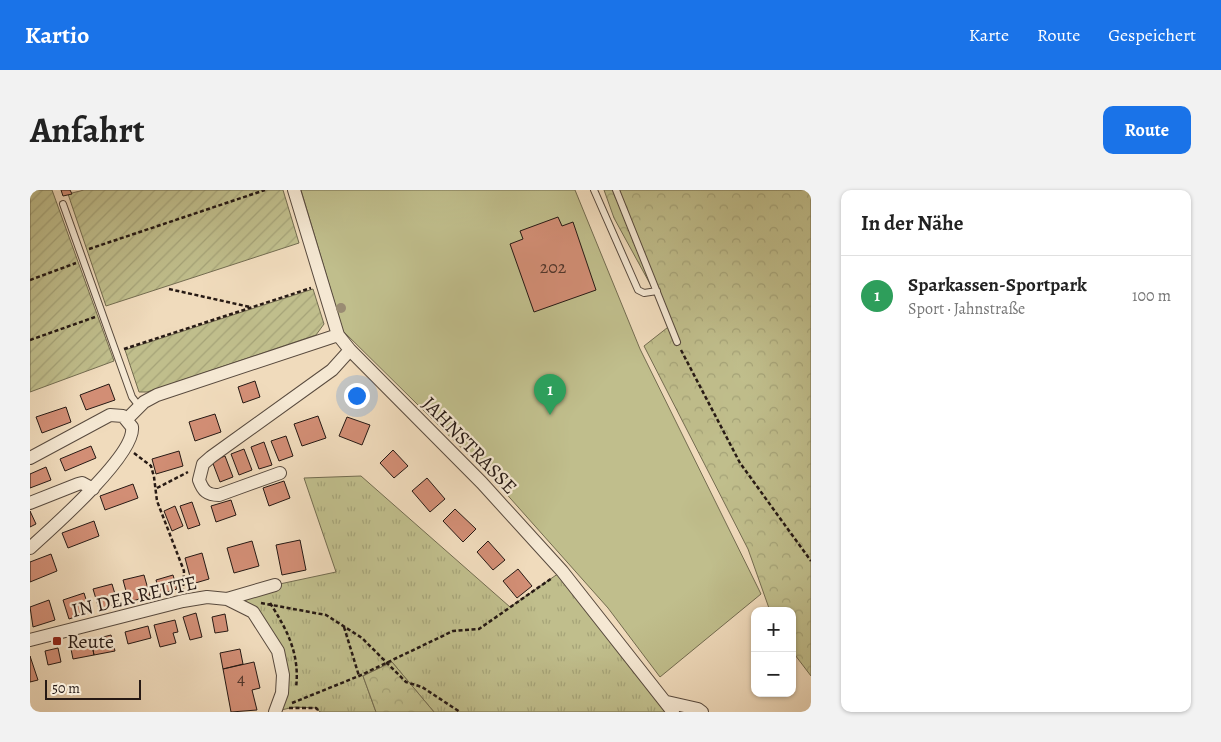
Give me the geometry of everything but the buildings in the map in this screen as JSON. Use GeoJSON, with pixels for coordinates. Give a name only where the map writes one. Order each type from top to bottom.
{"type":"FeatureCollection","features":[{"type":"Feature","properties":{"kind":"street","name":"JAHNSTRASSE"},"geometry":{"type":"LineString","coordinates":[[294,190],[338,335],[350,350],[482,483],[562,571],[670,707],[698,709],[702,712]]}},
{"type":"Feature","properties":{"kind":"street"},"geometry":{"type":"LineString","coordinates":[[127,419],[139,406],[165,392],[338,335]]}},
{"type":"Feature","properties":{"kind":"street"},"geometry":{"type":"LineString","coordinates":[[280,473],[231,492],[210,495],[204,492],[199,480],[203,464],[332,370],[350,350]]}},
{"type":"Feature","properties":{"kind":"street"},"geometry":{"type":"LineString","coordinates":[[30,458],[105,417],[119,415],[127,419],[132,430],[125,446],[92,489],[30,548]]}},
{"type":"Feature","properties":{"kind":"street"},"geometry":{"type":"LineString","coordinates":[[30,503],[82,483],[92,489]]}},
{"type":"Feature","properties":{"kind":"street","name":"IN DER REUTE"},"geometry":{"type":"LineString","coordinates":[[30,640],[182,601],[207,597],[227,599],[275,585]]}},
{"type":"Feature","properties":{"kind":"street"},"geometry":{"type":"LineString","coordinates":[[227,599],[252,612],[278,650],[283,675],[282,693],[276,712]]}},
{"type":"Feature","properties":{"kind":"lane"},"geometry":{"type":"LineString","coordinates":[[594,190],[638,290],[644,293],[657,291]]}},
{"type":"Feature","properties":{"kind":"lane"},"geometry":{"type":"LineString","coordinates":[[616,190],[677,342]]}},
{"type":"Feature","properties":{"kind":"lane"},"geometry":{"type":"LineString","coordinates":[[63,204],[132,397],[139,406]]}},
{"type":"Feature","properties":{"kind":"path"},"geometry":{"type":"LineString","coordinates":[[80,251],[265,190]]}},
{"type":"Feature","properties":{"kind":"path"},"geometry":{"type":"LineString","coordinates":[[30,280],[83,260]]}},
{"type":"Feature","properties":{"kind":"path"},"geometry":{"type":"LineString","coordinates":[[116,352],[322,284]]}},
{"type":"Feature","properties":{"kind":"path"},"geometry":{"type":"LineString","coordinates":[[169,289],[250,307]]}},
{"type":"Feature","properties":{"kind":"path"},"geometry":{"type":"LineString","coordinates":[[30,340],[102,314]]}},
{"type":"Feature","properties":{"kind":"path"},"geometry":{"type":"LineString","coordinates":[[677,342],[740,463],[811,561]]}},
{"type":"Feature","properties":{"kind":"path"},"geometry":{"type":"LineString","coordinates":[[125,446],[150,466],[157,488],[157,501],[184,571],[182,601]]}},
{"type":"Feature","properties":{"kind":"path"},"geometry":{"type":"LineString","coordinates":[[157,488],[203,464]]}},
{"type":"Feature","properties":{"kind":"path"},"geometry":{"type":"LineString","coordinates":[[276,712],[359,676],[453,631],[479,629],[562,571]]}},
{"type":"Feature","properties":{"kind":"path"},"geometry":{"type":"LineString","coordinates":[[253,602],[326,615],[362,638],[406,682],[422,687],[460,712]]}},
{"type":"Feature","properties":{"kind":"path"},"geometry":{"type":"LineString","coordinates":[[343,626],[359,676]]}},
{"type":"Feature","properties":{"kind":"path"},"geometry":{"type":"LineString","coordinates":[[276,712],[295,707],[316,708],[320,712]]}},
{"type":"Feature","properties":{"kind":"green space"},"geometry":{"type":"Polygon","coordinates":[[[30,190],[52,190],[114,361],[30,392],[30,190]]]}},
{"type":"Feature","properties":{"kind":"green space"},"geometry":{"type":"Polygon","coordinates":[[[84,190],[283,190],[299,243],[106,306],[68,194],[84,190]]]}},
{"type":"Feature","properties":{"kind":"green space"},"geometry":{"type":"Polygon","coordinates":[[[301,190],[575,190],[640,349],[761,594],[660,677],[608,608],[494,480],[343,331],[301,190]]]}},
{"type":"Feature","properties":{"kind":"green space"},"geometry":{"type":"Polygon","coordinates":[[[604,190],[811,190],[811,676],[796,656],[796,607],[769,607],[748,549],[644,346],[672,324],[614,218],[604,190]]]}},
{"type":"Feature","properties":{"kind":"green space"},"geometry":{"type":"Polygon","coordinates":[[[313,289],[324,324],[316,335],[147,392],[139,392],[125,350],[313,289]]]}},
{"type":"Feature","properties":{"kind":"green space"},"geometry":{"type":"Polygon","coordinates":[[[361,476],[510,607],[562,571],[673,712],[434,712],[392,662],[363,676],[376,712],[320,712],[316,708],[295,707],[276,711],[283,675],[266,629],[227,599],[275,585],[336,572],[304,478],[361,476]]]}},
{"type":"Feature","properties":{"kind":"green space"},"geometry":{"type":"Polygon","coordinates":[[[392,662],[434,712],[376,712],[363,676],[392,662]]]}},
{"type":"Feature","properties":{"kind":"place","name":"Sparkassen-Sportpark"},"geometry":{"type":"Point","coordinates":[550,415]}},
{"type":"Feature","properties":{"kind":"place","name":"Reute"},"geometry":{"type":"Point","coordinates":[57,641]}}]}
